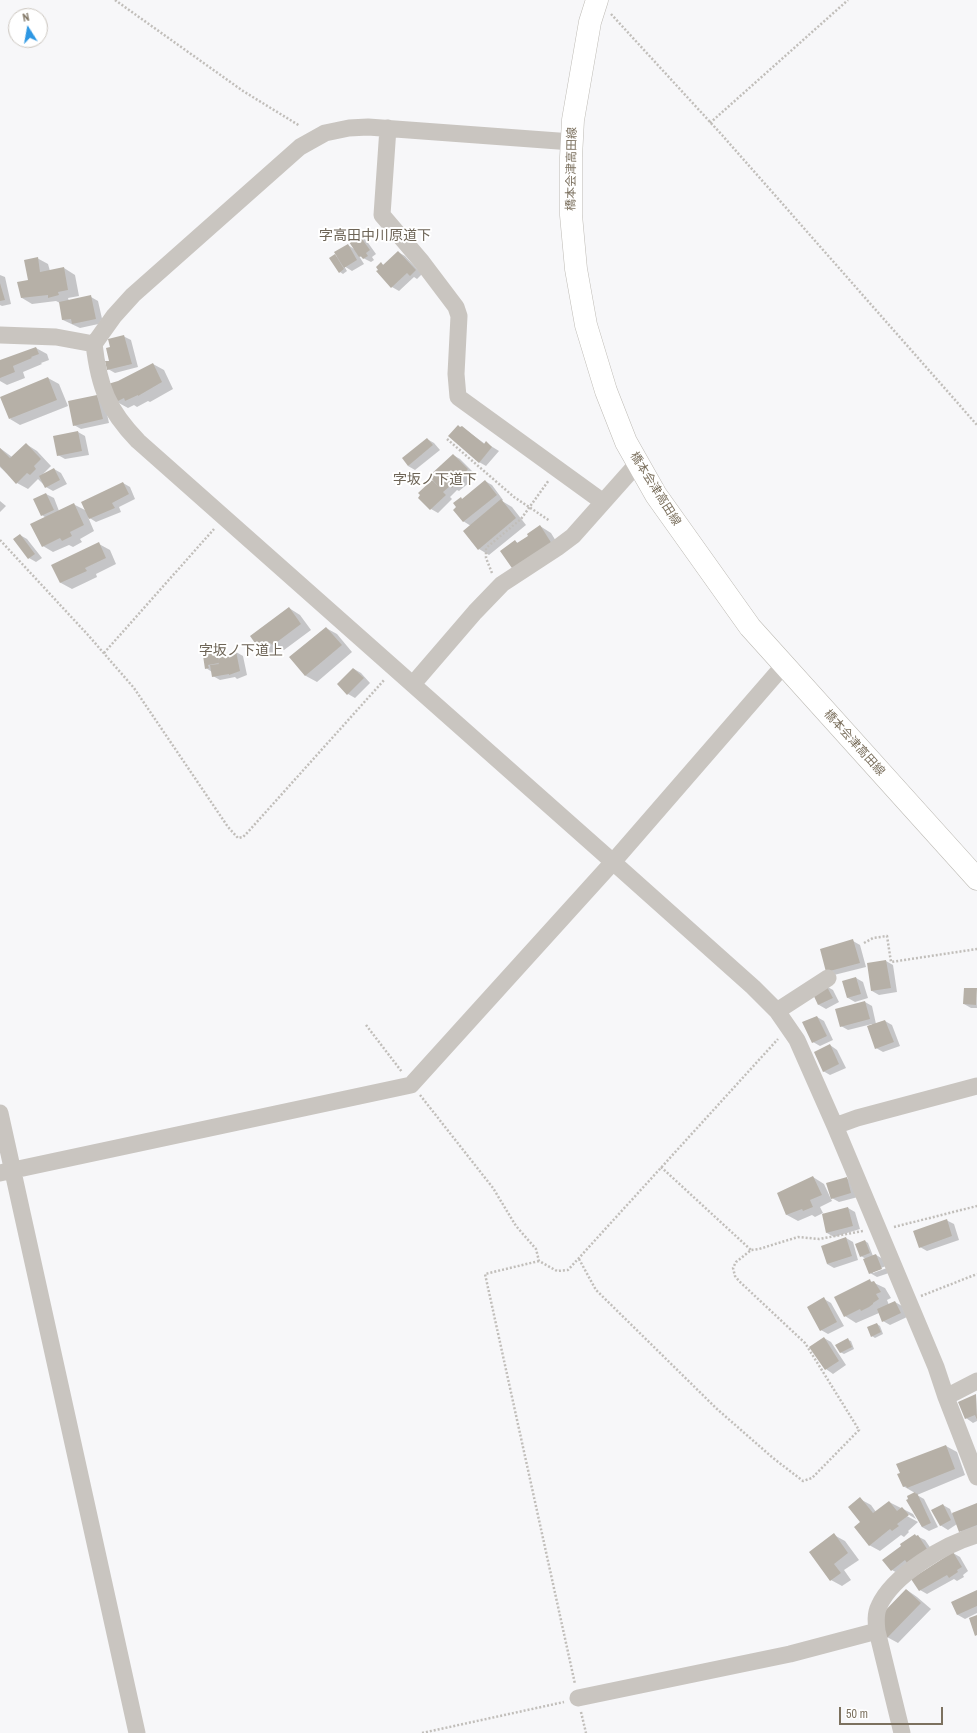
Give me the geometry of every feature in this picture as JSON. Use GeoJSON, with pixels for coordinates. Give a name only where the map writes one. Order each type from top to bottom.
{"type":"FeatureCollection","features":[{"type":"Feature","properties":{"kind":"main road","name":"橋本会津高田線"},"geometry":{"type":"LineString","coordinates":[[603,6],[590,22],[573,120],[571,215],[576,269],[586,325],[606,391],[626,442],[637,464],[656,495],[750,627],[977,879]]}},
{"type":"Feature","properties":{"kind":"street"},"geometry":{"type":"LineString","coordinates":[[572,142],[388,128],[350,128],[325,133],[300,147],[133,295],[114,316],[94,344],[101,384],[110,408],[138,442],[225,517],[613,862],[753,987],[777,1011],[797,1040],[835,1126],[936,1367],[977,1477]]}},
{"type":"Feature","properties":{"kind":"street"},"geometry":{"type":"LineString","coordinates":[[388,128],[382,214],[422,262],[456,307],[459,316],[456,374],[458,397],[603,502]]}},
{"type":"Feature","properties":{"kind":"street"},"geometry":{"type":"LineString","coordinates":[[0,335],[56,337],[94,344]]}},
{"type":"Feature","properties":{"kind":"street"},"geometry":{"type":"LineString","coordinates":[[413,684],[475,612],[500,587],[572,536],[637,464]]}},
{"type":"Feature","properties":{"kind":"street"},"geometry":{"type":"LineString","coordinates":[[6,1172],[411,1085],[613,862],[784,665]]}},
{"type":"Feature","properties":{"kind":"street"},"geometry":{"type":"LineString","coordinates":[[777,1011],[828,978]]}},
{"type":"Feature","properties":{"kind":"street"},"geometry":{"type":"LineString","coordinates":[[835,1126],[977,1086]]}},
{"type":"Feature","properties":{"kind":"street"},"geometry":{"type":"LineString","coordinates":[[0,1113],[6,1172],[137,1733]]}},
{"type":"Feature","properties":{"kind":"street"},"geometry":{"type":"LineString","coordinates":[[946,1397],[977,1381]]}},
{"type":"Feature","properties":{"kind":"street"},"geometry":{"type":"LineString","coordinates":[[902,1733],[877,1631],[876,1617],[879,1606],[894,1586],[908,1572],[943,1548],[977,1535]]}},
{"type":"Feature","properties":{"kind":"street"},"geometry":{"type":"LineString","coordinates":[[578,1698],[790,1654],[877,1631]]}},
{"type":"Feature","properties":{"kind":"path"},"geometry":{"type":"LineString","coordinates":[[115,0],[243,91],[300,126]]}},
{"type":"Feature","properties":{"kind":"path"},"geometry":{"type":"LineString","coordinates":[[710,123],[848,0]]}},
{"type":"Feature","properties":{"kind":"path"},"geometry":{"type":"LineString","coordinates":[[603,6],[710,123],[977,426]]}},
{"type":"Feature","properties":{"kind":"path"},"geometry":{"type":"LineString","coordinates":[[447,439],[514,497],[550,521]]}},
{"type":"Feature","properties":{"kind":"path"},"geometry":{"type":"LineString","coordinates":[[500,587],[487,563],[485,552],[486,548],[521,519],[531,507],[557,468]]}},
{"type":"Feature","properties":{"kind":"path"},"geometry":{"type":"LineString","coordinates":[[104,653],[225,517]]}},
{"type":"Feature","properties":{"kind":"path"},"geometry":{"type":"LineString","coordinates":[[0,540],[104,653],[134,688],[234,836],[241,838],[244,837],[253,828],[395,669]]}},
{"type":"Feature","properties":{"kind":"path"},"geometry":{"type":"LineString","coordinates":[[864,943],[873,938],[887,936],[891,962],[977,948]]}},
{"type":"Feature","properties":{"kind":"path"},"geometry":{"type":"LineString","coordinates":[[366,1025],[411,1085],[493,1188],[516,1226],[536,1249],[539,1261]]}},
{"type":"Feature","properties":{"kind":"path"},"geometry":{"type":"LineString","coordinates":[[586,1733],[485,1274],[539,1261],[557,1271],[568,1270],[789,1027]]}},
{"type":"Feature","properties":{"kind":"path"},"geometry":{"type":"LineString","coordinates":[[661,1167],[751,1250]]}},
{"type":"Feature","properties":{"kind":"path"},"geometry":{"type":"LineString","coordinates":[[579,1259],[596,1290],[717,1409],[773,1458],[803,1481],[812,1478],[859,1430],[805,1343],[735,1276],[733,1268],[736,1262],[751,1250],[798,1237],[819,1238],[860,1231],[878,1231],[977,1206]]}},
{"type":"Feature","properties":{"kind":"path"},"geometry":{"type":"LineString","coordinates":[[908,1301],[977,1274]]}},
{"type":"Feature","properties":{"kind":"path"},"geometry":{"type":"LineString","coordinates":[[422,1733],[578,1698]]}},
{"type":"Feature","properties":{"kind":"building"},"geometry":{"type":"Polygon","coordinates":[[[359,235],[370,250],[366,253],[368,256],[363,259],[361,256],[359,257],[349,242],[359,235]]]}},
{"type":"Feature","properties":{"kind":"building"},"geometry":{"type":"Polygon","coordinates":[[[348,244],[357,260],[344,268],[334,252],[348,244]]]}},
{"type":"Feature","properties":{"kind":"building"},"geometry":{"type":"Polygon","coordinates":[[[398,251],[416,270],[410,276],[407,273],[391,288],[376,271],[378,270],[376,267],[381,262],[383,265],[398,251]]]}},
{"type":"Feature","properties":{"kind":"building"},"geometry":{"type":"Polygon","coordinates":[[[335,254],[344,269],[339,273],[329,258],[335,254]]]}},
{"type":"Feature","properties":{"kind":"building"},"geometry":{"type":"Polygon","coordinates":[[[38,257],[40,272],[64,267],[68,290],[58,292],[59,295],[48,298],[48,295],[21,298],[17,282],[28,280],[24,260],[38,257]]]}},
{"type":"Feature","properties":{"kind":"building"},"geometry":{"type":"Polygon","coordinates":[[[0,283],[5,300],[0,301],[0,283]]]}},
{"type":"Feature","properties":{"kind":"building"},"geometry":{"type":"Polygon","coordinates":[[[91,295],[96,319],[72,324],[71,319],[62,320],[59,302],[91,295]]]}},
{"type":"Feature","properties":{"kind":"building"},"geometry":{"type":"Polygon","coordinates":[[[124,335],[132,364],[107,370],[105,361],[109,361],[106,348],[110,347],[108,339],[124,335]]]}},
{"type":"Feature","properties":{"kind":"building"},"geometry":{"type":"Polygon","coordinates":[[[36,347],[39,354],[13,366],[15,372],[0,378],[0,360],[36,347]]]}},
{"type":"Feature","properties":{"kind":"building"},"geometry":{"type":"Polygon","coordinates":[[[153,363],[162,382],[138,396],[125,401],[124,398],[116,402],[108,384],[118,381],[153,363]]]}},
{"type":"Feature","properties":{"kind":"building"},"geometry":{"type":"Polygon","coordinates":[[[48,377],[57,400],[9,419],[0,397],[48,377]]]}},
{"type":"Feature","properties":{"kind":"building"},"geometry":{"type":"Polygon","coordinates":[[[97,395],[103,419],[73,426],[68,401],[97,395]]]}},
{"type":"Feature","properties":{"kind":"building"},"geometry":{"type":"Polygon","coordinates":[[[458,425],[460,427],[462,426],[484,444],[486,441],[492,447],[479,463],[448,436],[458,425]]]}},
{"type":"Feature","properties":{"kind":"building"},"geometry":{"type":"Polygon","coordinates":[[[78,431],[82,451],[57,456],[53,436],[78,431]]]}},
{"type":"Feature","properties":{"kind":"building"},"geometry":{"type":"Polygon","coordinates":[[[427,438],[433,445],[408,466],[402,458],[427,438]]]}},
{"type":"Feature","properties":{"kind":"building"},"geometry":{"type":"Polygon","coordinates":[[[26,443],[41,459],[34,466],[36,469],[30,475],[27,473],[16,484],[0,466],[0,448],[10,458],[26,443]]]}},
{"type":"Feature","properties":{"kind":"building"},"geometry":{"type":"Polygon","coordinates":[[[453,454],[468,469],[462,476],[463,477],[452,488],[450,486],[443,492],[446,495],[430,510],[418,498],[420,495],[418,493],[432,480],[439,487],[429,476],[453,454]]]}},
{"type":"Feature","properties":{"kind":"building"},"geometry":{"type":"Polygon","coordinates":[[[54,468],[60,480],[45,488],[39,476],[54,468]]]}},
{"type":"Feature","properties":{"kind":"building"},"geometry":{"type":"Polygon","coordinates":[[[485,480],[497,495],[463,522],[453,510],[456,507],[453,503],[461,497],[462,499],[485,480]]]}},
{"type":"Feature","properties":{"kind":"building"},"geometry":{"type":"Polygon","coordinates":[[[123,482],[129,494],[112,503],[115,508],[89,519],[81,502],[123,482]]]}},
{"type":"Feature","properties":{"kind":"building"},"geometry":{"type":"Polygon","coordinates":[[[46,493],[54,510],[41,516],[33,499],[46,493]]]}},
{"type":"Feature","properties":{"kind":"building"},"geometry":{"type":"Polygon","coordinates":[[[501,499],[516,518],[478,550],[463,531],[501,499]]]}},
{"type":"Feature","properties":{"kind":"building"},"geometry":{"type":"Polygon","coordinates":[[[74,503],[84,525],[70,532],[72,536],[62,541],[60,538],[42,547],[30,524],[74,503]]]}},
{"type":"Feature","properties":{"kind":"building"},"geometry":{"type":"Polygon","coordinates":[[[540,525],[552,544],[514,571],[500,551],[515,540],[517,543],[528,536],[527,534],[540,525]]]}},
{"type":"Feature","properties":{"kind":"building"},"geometry":{"type":"Polygon","coordinates":[[[20,534],[35,554],[28,559],[13,539],[20,534]]]}},
{"type":"Feature","properties":{"kind":"building"},"geometry":{"type":"Polygon","coordinates":[[[99,542],[106,558],[85,568],[87,571],[60,583],[51,565],[99,542]]]}},
{"type":"Feature","properties":{"kind":"building"},"geometry":{"type":"Polygon","coordinates":[[[289,607],[301,624],[273,645],[270,643],[260,650],[250,636],[289,607]]]}},
{"type":"Feature","properties":{"kind":"building"},"geometry":{"type":"Polygon","coordinates":[[[326,627],[342,645],[305,676],[289,657],[326,627]]]}},
{"type":"Feature","properties":{"kind":"building"},"geometry":{"type":"Polygon","coordinates":[[[216,646],[219,663],[208,665],[209,668],[205,669],[202,649],[216,646]]]}},
{"type":"Feature","properties":{"kind":"building"},"geometry":{"type":"Polygon","coordinates":[[[236,651],[240,671],[229,675],[212,677],[210,665],[219,664],[218,655],[236,651]]]}},
{"type":"Feature","properties":{"kind":"building"},"geometry":{"type":"Polygon","coordinates":[[[353,668],[364,678],[347,695],[337,684],[353,668]]]}},
{"type":"Feature","properties":{"kind":"building"},"geometry":{"type":"Polygon","coordinates":[[[853,939],[860,963],[826,972],[820,949],[853,939]]]}},
{"type":"Feature","properties":{"kind":"building"},"geometry":{"type":"Polygon","coordinates":[[[886,960],[891,988],[871,991],[867,963],[886,960]]]}},
{"type":"Feature","properties":{"kind":"building"},"geometry":{"type":"Polygon","coordinates":[[[856,977],[861,994],[847,998],[842,981],[856,977]]]}},
{"type":"Feature","properties":{"kind":"building"},"geometry":{"type":"Polygon","coordinates":[[[826,985],[833,998],[818,1005],[812,992],[826,985]]]}},
{"type":"Feature","properties":{"kind":"building"},"geometry":{"type":"Polygon","coordinates":[[[964,988],[977,988],[976,1005],[963,1004],[964,988]]]}},
{"type":"Feature","properties":{"kind":"building"},"geometry":{"type":"Polygon","coordinates":[[[865,1001],[870,1019],[840,1027],[835,1009],[865,1001]]]}},
{"type":"Feature","properties":{"kind":"building"},"geometry":{"type":"Polygon","coordinates":[[[817,1016],[827,1036],[812,1043],[802,1022],[817,1016]]]}},
{"type":"Feature","properties":{"kind":"building"},"geometry":{"type":"Polygon","coordinates":[[[885,1020],[894,1042],[875,1049],[867,1026],[885,1020]]]}},
{"type":"Feature","properties":{"kind":"building"},"geometry":{"type":"Polygon","coordinates":[[[830,1044],[839,1064],[823,1072],[814,1052],[830,1044]]]}},
{"type":"Feature","properties":{"kind":"building"},"geometry":{"type":"Polygon","coordinates":[[[813,1176],[822,1195],[810,1200],[813,1207],[803,1211],[802,1209],[786,1215],[777,1193],[813,1176]]]}},
{"type":"Feature","properties":{"kind":"building"},"geometry":{"type":"Polygon","coordinates":[[[847,1177],[851,1193],[831,1199],[826,1183],[847,1177]]]}},
{"type":"Feature","properties":{"kind":"building"},"geometry":{"type":"Polygon","coordinates":[[[848,1207],[853,1226],[826,1233],[822,1214],[848,1207]]]}},
{"type":"Feature","properties":{"kind":"building"},"geometry":{"type":"Polygon","coordinates":[[[947,1219],[952,1236],[919,1248],[913,1231],[947,1219]]]}},
{"type":"Feature","properties":{"kind":"building"},"geometry":{"type":"Polygon","coordinates":[[[846,1237],[852,1256],[827,1264],[821,1246],[846,1237]]]}},
{"type":"Feature","properties":{"kind":"building"},"geometry":{"type":"Polygon","coordinates":[[[865,1240],[870,1253],[860,1257],[855,1244],[865,1240]]]}},
{"type":"Feature","properties":{"kind":"building"},"geometry":{"type":"Polygon","coordinates":[[[876,1254],[882,1269],[869,1274],[863,1259],[876,1254]]]}},
{"type":"Feature","properties":{"kind":"building"},"geometry":{"type":"Polygon","coordinates":[[[870,1279],[871,1282],[874,1281],[881,1292],[876,1294],[879,1299],[869,1307],[861,1311],[860,1309],[844,1317],[834,1297],[870,1279]]]}},
{"type":"Feature","properties":{"kind":"building"},"geometry":{"type":"Polygon","coordinates":[[[824,1297],[837,1322],[820,1331],[807,1307],[824,1297]]]}},
{"type":"Feature","properties":{"kind":"building"},"geometry":{"type":"Polygon","coordinates":[[[895,1301],[901,1313],[882,1322],[877,1309],[895,1301]]]}},
{"type":"Feature","properties":{"kind":"building"},"geometry":{"type":"Polygon","coordinates":[[[877,1323],[881,1332],[871,1337],[867,1327],[877,1323]]]}},
{"type":"Feature","properties":{"kind":"building"},"geometry":{"type":"Polygon","coordinates":[[[824,1337],[839,1361],[825,1370],[809,1347],[824,1337]]]}},
{"type":"Feature","properties":{"kind":"building"},"geometry":{"type":"Polygon","coordinates":[[[848,1338],[852,1347],[840,1353],[835,1345],[848,1338]]]}},
{"type":"Feature","properties":{"kind":"building"},"geometry":{"type":"Polygon","coordinates":[[[976,1394],[977,1420],[975,1415],[965,1419],[958,1402],[976,1394]]]}},
{"type":"Feature","properties":{"kind":"building"},"geometry":{"type":"Polygon","coordinates":[[[946,1445],[955,1469],[907,1488],[906,1486],[903,1487],[897,1474],[900,1473],[896,1464],[946,1445]]]}},
{"type":"Feature","properties":{"kind":"building"},"geometry":{"type":"Polygon","coordinates":[[[915,1492],[916,1494],[917,1493],[931,1523],[922,1527],[906,1500],[908,1499],[907,1496],[915,1492]]]}},
{"type":"Feature","properties":{"kind":"building"},"geometry":{"type":"Polygon","coordinates":[[[860,1497],[873,1513],[889,1501],[897,1511],[902,1507],[909,1515],[897,1524],[899,1526],[892,1531],[890,1529],[869,1546],[854,1527],[860,1522],[848,1507],[860,1497]]]}},
{"type":"Feature","properties":{"kind":"building"},"geometry":{"type":"Polygon","coordinates":[[[977,1503],[977,1525],[959,1532],[952,1513],[977,1503]]]}},
{"type":"Feature","properties":{"kind":"building"},"geometry":{"type":"Polygon","coordinates":[[[943,1504],[951,1520],[940,1526],[931,1510],[943,1504]]]}},
{"type":"Feature","properties":{"kind":"building"},"geometry":{"type":"Polygon","coordinates":[[[834,1533],[848,1553],[834,1564],[841,1573],[830,1581],[809,1552],[834,1533]]]}},
{"type":"Feature","properties":{"kind":"building"},"geometry":{"type":"Polygon","coordinates":[[[915,1534],[916,1536],[918,1535],[927,1549],[907,1563],[905,1560],[891,1571],[882,1560],[901,1546],[900,1544],[915,1534]]]}},
{"type":"Feature","properties":{"kind":"building"},"geometry":{"type":"Polygon","coordinates":[[[953,1552],[962,1567],[957,1570],[958,1572],[949,1578],[947,1575],[919,1591],[911,1579],[953,1552]]]}},
{"type":"Feature","properties":{"kind":"building"},"geometry":{"type":"Polygon","coordinates":[[[906,1589],[921,1603],[887,1638],[879,1617],[906,1589]]]}},
{"type":"Feature","properties":{"kind":"building"},"geometry":{"type":"Polygon","coordinates":[[[977,1590],[977,1606],[957,1615],[951,1602],[977,1590]]]}},
{"type":"Feature","properties":{"kind":"building"},"geometry":{"type":"Polygon","coordinates":[[[977,1615],[977,1635],[975,1636],[969,1618],[977,1615]]]}},
{"type":"Feature","properties":{"kind":"district","name":"字高田中川原道下"},"geometry":{"type":"Point","coordinates":[375,236]}},
{"type":"Feature","properties":{"kind":"district","name":"字坂ノ下道下"},"geometry":{"type":"Point","coordinates":[435,480]}},
{"type":"Feature","properties":{"kind":"district","name":"字坂ノ下道上"},"geometry":{"type":"Point","coordinates":[241,651]}}]}
